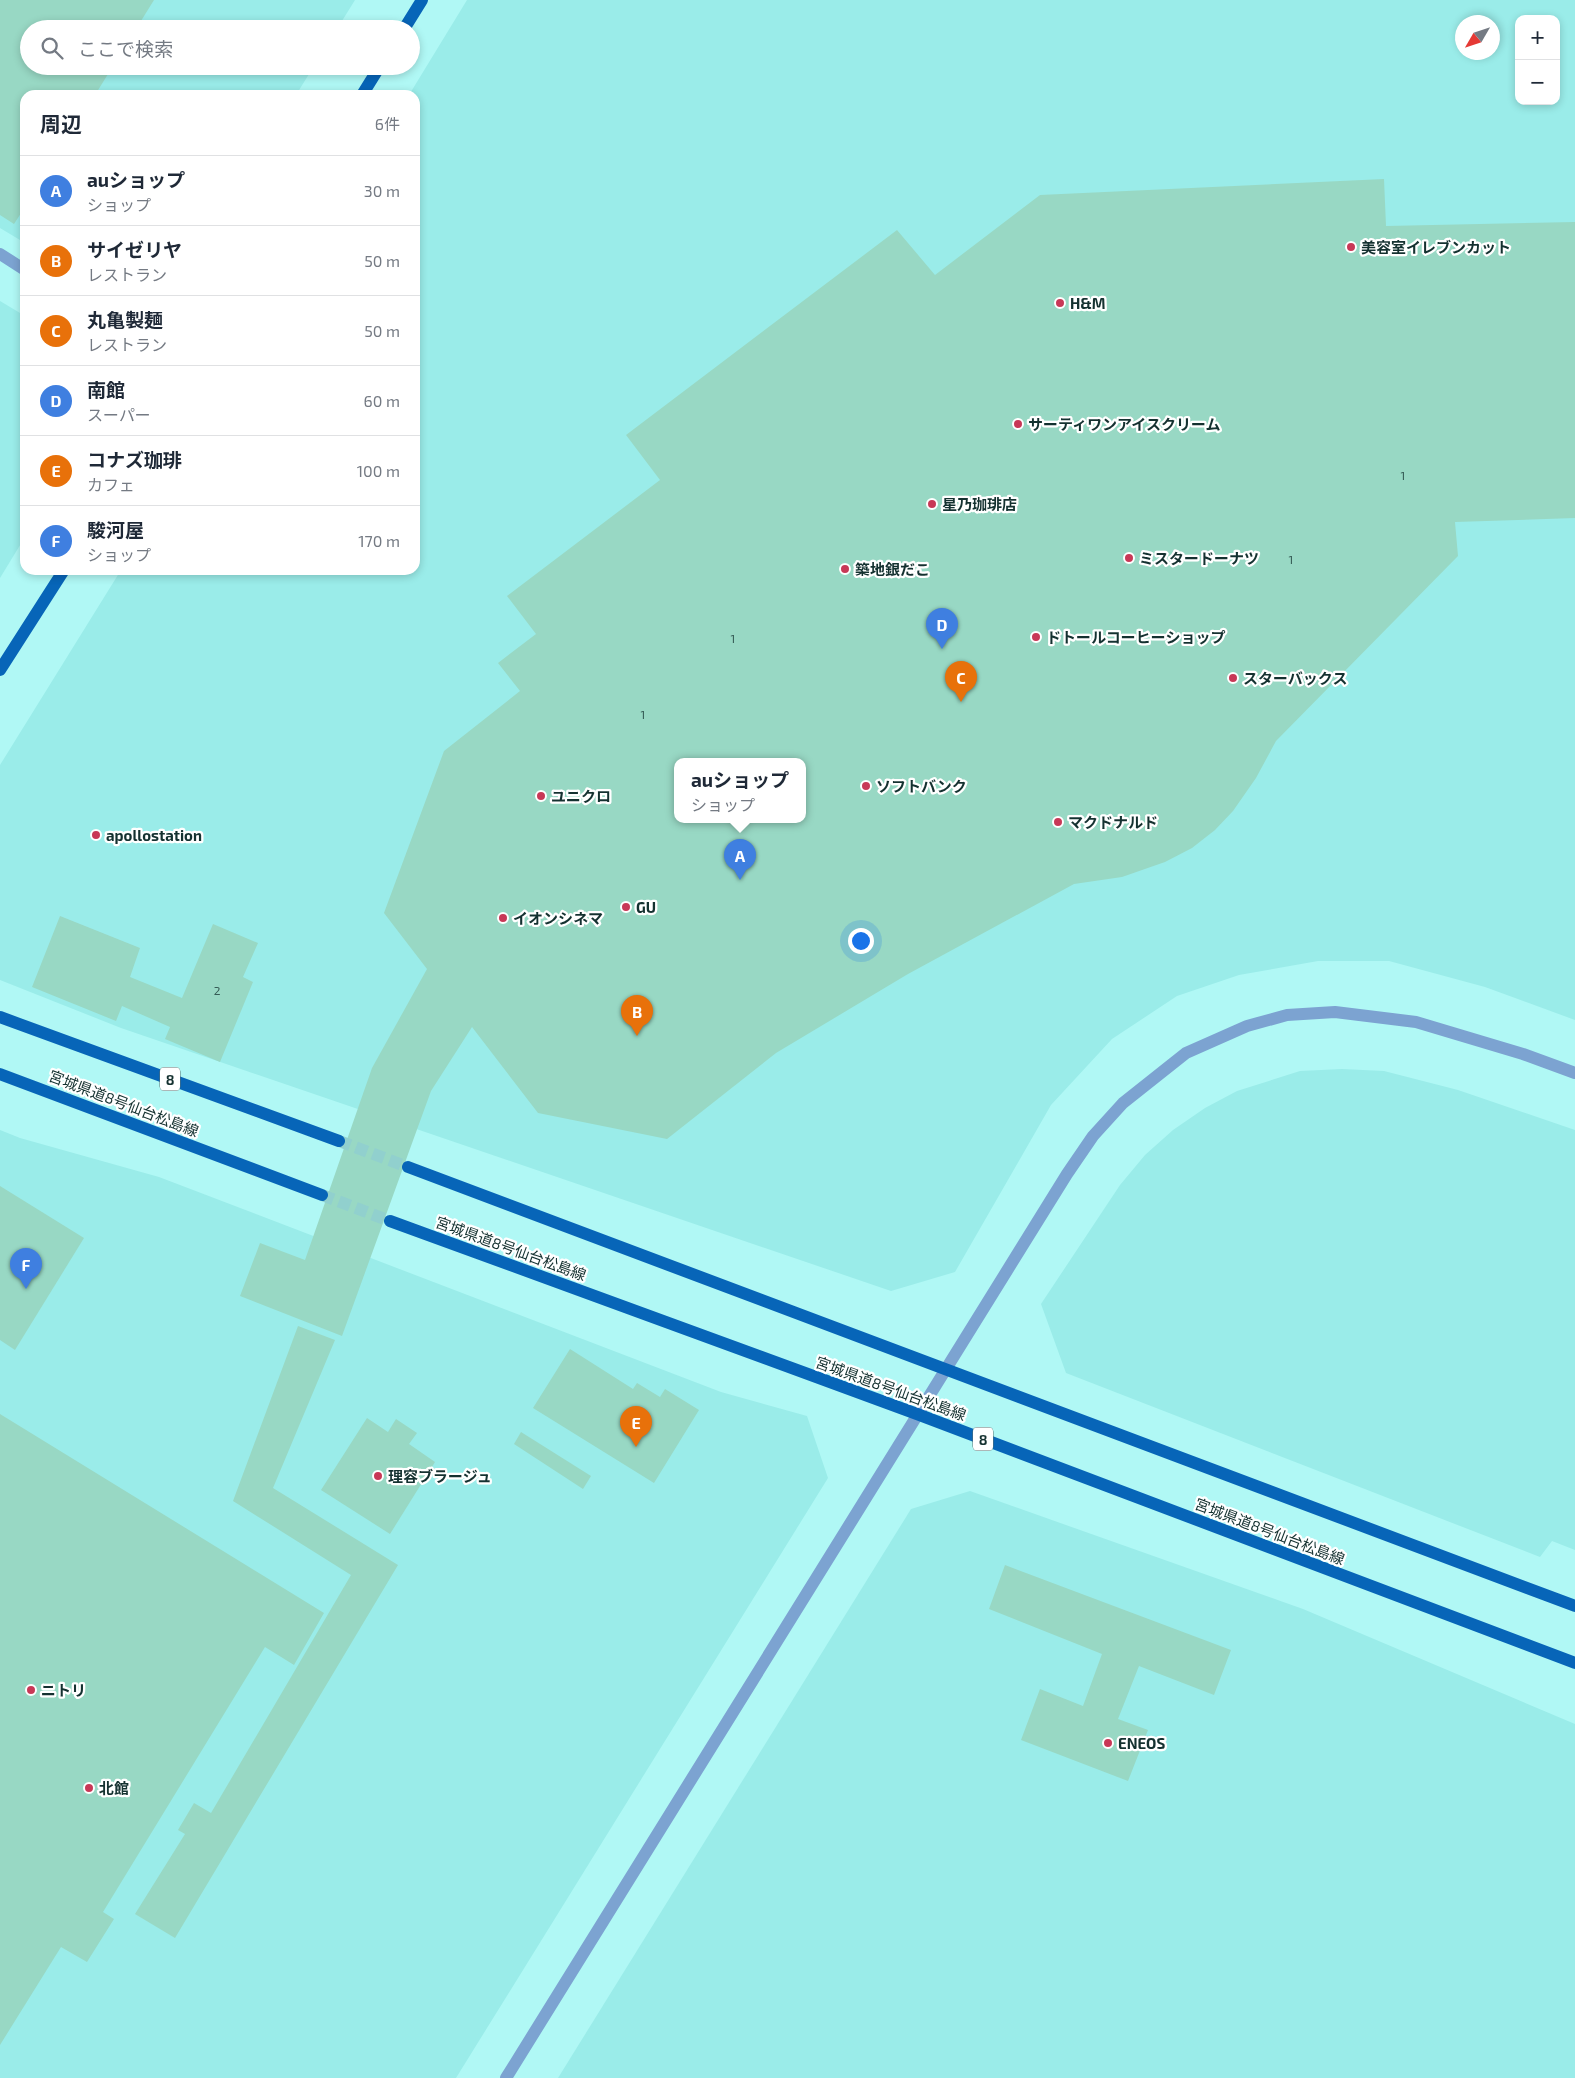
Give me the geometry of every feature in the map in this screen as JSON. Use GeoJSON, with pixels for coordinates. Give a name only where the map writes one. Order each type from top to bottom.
{"type":"FeatureCollection","features":[{"type":"Feature","properties":{"kind":"main road"},"geometry":{"type":"LineString","coordinates":[[410,20],[422,0]]}},
{"type":"Feature","properties":{"kind":"main road"},"geometry":{"type":"LineString","coordinates":[[365,90],[374,75]]}},
{"type":"Feature","properties":{"kind":"main road"},"geometry":{"type":"LineString","coordinates":[[0,670],[61,575]]}},
{"type":"Feature","properties":{"kind":"main road","name":"8"},"geometry":{"type":"LineString","coordinates":[[0,1017],[339,1141]]}},
{"type":"Feature","properties":{"kind":"main road","name":"宮城県道8号仙台松島線"},"geometry":{"type":"LineString","coordinates":[[0,1074],[322,1194]]}},
{"type":"Feature","properties":{"kind":"main road"},"geometry":{"type":"LineString","coordinates":[[408,1167],[1575,1606]]}},
{"type":"Feature","properties":{"kind":"main road","name":"宮城県道8号仙台松島線"},"geometry":{"type":"LineString","coordinates":[[390,1221],[917,1414],[1575,1664]]}},
{"type":"Feature","properties":{"kind":"street"},"geometry":{"type":"LineString","coordinates":[[0,254],[20,267]]}},
{"type":"Feature","properties":{"kind":"street"},"geometry":{"type":"LineString","coordinates":[[506,2078],[615,1905],[946,1368],[1093,1136],[1123,1103],[1186,1054],[1247,1026],[1288,1015],[1334,1012],[1416,1022],[1523,1054],[1575,1073]]}},
{"type":"Feature","properties":{"kind":"shaded area"},"geometry":{"type":"Polygon","coordinates":[[[0,0],[355,0],[343,20],[20,20],[20,75],[308,75],[299,90],[20,90],[20,240],[0,228],[0,0]]]}},
{"type":"Feature","properties":{"kind":"shaded area"},"geometry":{"type":"Polygon","coordinates":[[[467,0],[1575,0],[1575,1020],[1485,987],[1389,961],[1318,961],[1239,975],[1177,996],[1112,1039],[1051,1105],[955,1272],[891,1291],[121,1028],[0,980],[0,765],[118,575],[420,575],[420,90],[412,90],[467,0]]]}},
{"type":"Feature","properties":{"kind":"shaded area"},"geometry":{"type":"Polygon","coordinates":[[[0,301],[20,313],[20,545],[0,578],[0,301]]]}},
{"type":"Feature","properties":{"kind":"shaded area"},"geometry":{"type":"Polygon","coordinates":[[[1342,1069],[1384,1071],[1458,1090],[1575,1130],[1575,1550],[1552,1541],[1540,1557],[1066,1373],[1041,1304],[1120,1185],[1145,1155],[1173,1130],[1205,1108],[1237,1091],[1300,1071],[1342,1069]]]}},
{"type":"Feature","properties":{"kind":"shaded area"},"geometry":{"type":"Polygon","coordinates":[[[0,1130],[20,1138],[159,1177],[721,1392],[807,1416],[828,1478],[456,2078],[0,2078],[0,1130]]]}},
{"type":"Feature","properties":{"kind":"shaded area"},"geometry":{"type":"Polygon","coordinates":[[[970,1491],[1303,1609],[1575,1724],[1575,2078],[558,2078],[911,1509],[970,1491]]]}},
{"type":"Feature","properties":{"kind":"building"},"geometry":{"type":"Polygon","coordinates":[[[0,0],[154,0],[142,20],[20,20],[20,75],[107,75],[98,90],[20,90],[20,215],[14,224],[0,215],[0,0]]]}},
{"type":"Feature","properties":{"kind":"building"},"geometry":{"type":"Polygon","coordinates":[[[1384,179],[1386,226],[1575,222],[1575,518],[1455,522],[1458,556],[1276,741],[1256,778],[1233,811],[1215,830],[1192,848],[1165,862],[1122,877],[1074,884],[908,974],[776,1053],[667,1139],[538,1113],[472,1027],[431,1091],[342,1336],[240,1296],[260,1243],[305,1260],[372,1068],[427,969],[384,913],[444,751],[520,691],[498,663],[536,634],[507,596],[660,480],[626,435],[897,230],[935,275],[1040,195],[1384,179]]]}},
{"type":"Feature","properties":{"kind":"building"},"geometry":{"type":"Polygon","coordinates":[[[60,916],[140,948],[130,977],[182,998],[213,924],[258,943],[243,977],[253,982],[220,1062],[165,1039],[170,1027],[122,1006],[116,1021],[32,987],[60,916]]]}},
{"type":"Feature","properties":{"kind":"building"},"geometry":{"type":"Polygon","coordinates":[[[0,1186],[84,1238],[15,1350],[0,1340],[0,1186]]]}},
{"type":"Feature","properties":{"kind":"building"},"geometry":{"type":"Polygon","coordinates":[[[298,1326],[335,1340],[273,1488],[398,1565],[175,1938],[135,1914],[185,1834],[178,1830],[194,1803],[211,1813],[351,1575],[233,1501],[298,1326]]]}},
{"type":"Feature","properties":{"kind":"building"},"geometry":{"type":"Polygon","coordinates":[[[570,1349],[633,1389],[637,1383],[660,1397],[665,1389],[699,1410],[654,1483],[533,1408],[570,1349]]]}},
{"type":"Feature","properties":{"kind":"building","name":"北館"},"geometry":{"type":"Polygon","coordinates":[[[0,1414],[324,1613],[294,1665],[265,1647],[103,1912],[114,1919],[87,1962],[61,1947],[0,2045],[0,1414]]]}},
{"type":"Feature","properties":{"kind":"building","name":"理容ブラージュ"},"geometry":{"type":"Polygon","coordinates":[[[367,1418],[388,1432],[396,1419],[417,1433],[409,1444],[435,1462],[390,1534],[321,1490],[367,1418]]]}},
{"type":"Feature","properties":{"kind":"building"},"geometry":{"type":"Polygon","coordinates":[[[521,1432],[591,1476],[583,1489],[514,1444],[521,1432]]]}},
{"type":"Feature","properties":{"kind":"building"},"geometry":{"type":"Polygon","coordinates":[[[1005,1565],[1231,1650],[1214,1695],[1139,1666],[1118,1719],[1148,1730],[1128,1781],[1021,1740],[1040,1689],[1083,1706],[1102,1654],[989,1609],[1005,1565]]]}},
{"type":"Feature","properties":{"kind":"tunnel"},"geometry":{"type":"LineString","coordinates":[[339,1141],[408,1167]]}},
{"type":"Feature","properties":{"kind":"tunnel"},"geometry":{"type":"LineString","coordinates":[[322,1195],[390,1221]]}},
{"type":"Feature","properties":{"kind":"place","name":"美容室イレブンカット"},"geometry":{"type":"Point","coordinates":[1351,247]}},
{"type":"Feature","properties":{"kind":"place","name":"H&M"},"geometry":{"type":"Point","coordinates":[1060,303]}},
{"type":"Feature","properties":{"kind":"place","name":"サーティワンアイスクリーム"},"geometry":{"type":"Point","coordinates":[1018,424]}},
{"type":"Feature","properties":{"kind":"place","name":"星乃珈琲店"},"geometry":{"type":"Point","coordinates":[932,504]}},
{"type":"Feature","properties":{"kind":"place","name":"ミスタードーナツ"},"geometry":{"type":"Point","coordinates":[1129,558]}},
{"type":"Feature","properties":{"kind":"place","name":"築地銀だこ"},"geometry":{"type":"Point","coordinates":[845,569]}},
{"type":"Feature","properties":{"kind":"place","name":"ドトールコーヒーショップ"},"geometry":{"type":"Point","coordinates":[1036,637]}},
{"type":"Feature","properties":{"kind":"place","name":"南館"},"geometry":{"type":"Point","coordinates":[942,649]}},
{"type":"Feature","properties":{"kind":"place","name":"スターバックス"},"geometry":{"type":"Point","coordinates":[1233,678]}},
{"type":"Feature","properties":{"kind":"place","name":"丸亀製麺"},"geometry":{"type":"Point","coordinates":[961,702]}},
{"type":"Feature","properties":{"kind":"place","name":"ソフトバンク"},"geometry":{"type":"Point","coordinates":[866,786]}},
{"type":"Feature","properties":{"kind":"place","name":"ユニクロ"},"geometry":{"type":"Point","coordinates":[541,796]}},
{"type":"Feature","properties":{"kind":"place","name":"マクドナルド"},"geometry":{"type":"Point","coordinates":[1058,822]}},
{"type":"Feature","properties":{"kind":"place","name":"apollostation"},"geometry":{"type":"Point","coordinates":[96,835]}},
{"type":"Feature","properties":{"kind":"place","name":"auショップ"},"geometry":{"type":"Point","coordinates":[740,880]}},
{"type":"Feature","properties":{"kind":"place","name":"GU"},"geometry":{"type":"Point","coordinates":[626,907]}},
{"type":"Feature","properties":{"kind":"place","name":"イオンシネマ"},"geometry":{"type":"Point","coordinates":[503,918]}},
{"type":"Feature","properties":{"kind":"place","name":"サイゼリヤ"},"geometry":{"type":"Point","coordinates":[637,1036]}},
{"type":"Feature","properties":{"kind":"place","name":"駿河屋"},"geometry":{"type":"Point","coordinates":[26,1289]}},
{"type":"Feature","properties":{"kind":"place","name":"コナズ珈琲"},"geometry":{"type":"Point","coordinates":[636,1447]}},
{"type":"Feature","properties":{"kind":"place","name":"理容ブラージュ"},"geometry":{"type":"Point","coordinates":[378,1476]}},
{"type":"Feature","properties":{"kind":"place","name":"ニトリ"},"geometry":{"type":"Point","coordinates":[31,1690]}},
{"type":"Feature","properties":{"kind":"place","name":"ENEOS"},"geometry":{"type":"Point","coordinates":[1108,1743]}},
{"type":"Feature","properties":{"kind":"place","name":"北館"},"geometry":{"type":"Point","coordinates":[89,1788]}}]}
